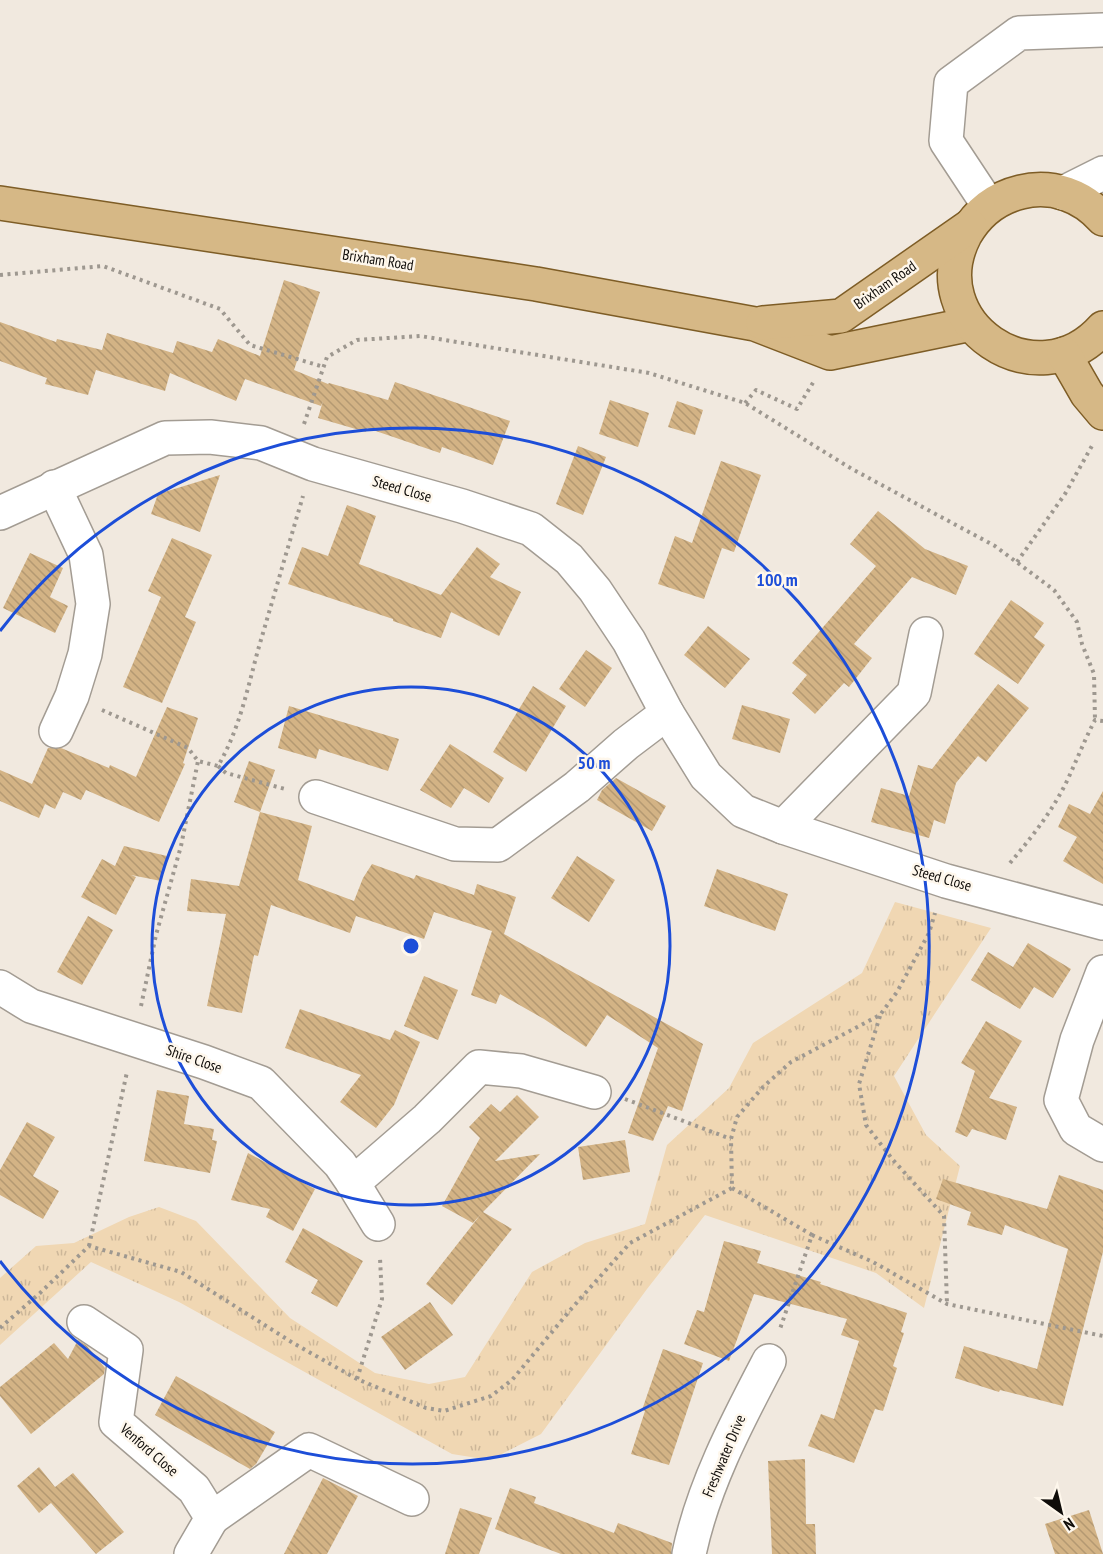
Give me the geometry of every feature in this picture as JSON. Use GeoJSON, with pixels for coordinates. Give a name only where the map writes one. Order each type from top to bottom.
{"type":"FeatureCollection","features":[{"type":"Feature","properties":{"kind":"main road","name":"Brixham Road"},"geometry":{"type":"LineString","coordinates":[[755,324],[841,316],[1011,194],[1028,190],[1046,190],[1063,193],[1101,207]]}},
{"type":"Feature","properties":{"kind":"main road","name":"Brixham Road"},"geometry":{"type":"LineString","coordinates":[[0,203],[536,284],[755,324],[830,353],[971,324]]}},
{"type":"Feature","properties":{"kind":"main road"},"geometry":{"type":"LineString","coordinates":[[980,216],[961,244],[956,264],[956,286],[961,306],[971,324],[983,337],[1013,354],[1029,358],[1047,358],[1081,347],[1103,328]]}},
{"type":"Feature","properties":{"kind":"main road"},"geometry":{"type":"LineString","coordinates":[[1064,354],[1087,394],[1100,424]]}},
{"type":"Feature","properties":{"kind":"street"},"geometry":{"type":"LineString","coordinates":[[980,216],[946,141],[951,82],[1019,33],[1103,30]]}},
{"type":"Feature","properties":{"kind":"street"},"geometry":{"type":"LineString","coordinates":[[1063,193],[1103,173]]}},
{"type":"Feature","properties":{"kind":"street","name":"Steed Close"},"geometry":{"type":"LineString","coordinates":[[0,513],[165,438],[210,436],[261,443],[313,464],[452,502],[531,529],[568,559],[595,590],[629,641],[667,713],[706,776],[743,811],[783,827],[946,881],[1103,923]]}},
{"type":"Feature","properties":{"kind":"street"},"geometry":{"type":"LineString","coordinates":[[54,487],[86,555],[93,604],[86,654],[72,696],[56,731]]}},
{"type":"Feature","properties":{"kind":"street"},"geometry":{"type":"LineString","coordinates":[[783,827],[914,693],[926,634]]}},
{"type":"Feature","properties":{"kind":"street"},"geometry":{"type":"LineString","coordinates":[[316,797],[454,844],[498,845],[577,787],[626,744],[667,713]]}},
{"type":"Feature","properties":{"kind":"street"},"geometry":{"type":"LineString","coordinates":[[1103,972],[1077,1040],[1061,1100],[1076,1129],[1103,1145]]}},
{"type":"Feature","properties":{"kind":"street","name":"Shire Close"},"geometry":{"type":"LineString","coordinates":[[0,987],[32,1006],[261,1083],[340,1164],[378,1224]]}},
{"type":"Feature","properties":{"kind":"street"},"geometry":{"type":"LineString","coordinates":[[353,1183],[427,1119],[479,1067],[521,1071],[594,1092]]}},
{"type":"Feature","properties":{"kind":"street","name":"Venford Close"},"geometry":{"type":"LineString","coordinates":[[84,1322],[126,1350],[116,1422],[194,1489],[212,1518]]}},
{"type":"Feature","properties":{"kind":"street","name":"Freshwater Drive"},"geometry":{"type":"LineString","coordinates":[[689,1554],[693,1530],[729,1436],[769,1361]]}},
{"type":"Feature","properties":{"kind":"street"},"geometry":{"type":"LineString","coordinates":[[191,1554],[212,1518],[309,1450],[412,1499]]}},
{"type":"Feature","properties":{"kind":"path"},"geometry":{"type":"LineString","coordinates":[[0,275],[103,266],[220,309],[250,345],[324,366]]}},
{"type":"Feature","properties":{"kind":"path"},"geometry":{"type":"LineString","coordinates":[[218,766],[230,745],[242,713],[313,464],[301,435],[327,357],[357,340],[420,336],[649,373],[745,403],[852,469],[995,546],[1054,590],[1077,621],[1082,644],[1094,674],[1095,720],[1079,750],[1066,783],[1041,827],[986,891]]}},
{"type":"Feature","properties":{"kind":"path"},"geometry":{"type":"LineString","coordinates":[[1017,562],[1065,494],[1100,424]]}},
{"type":"Feature","properties":{"kind":"path"},"geometry":{"type":"LineString","coordinates":[[72,696],[188,748],[198,761],[218,766],[226,773],[316,797]]}},
{"type":"Feature","properties":{"kind":"path"},"geometry":{"type":"LineString","coordinates":[[1095,720],[1103,721]]}},
{"type":"Feature","properties":{"kind":"path"},"geometry":{"type":"LineString","coordinates":[[946,881],[929,933],[897,992],[880,1015],[859,1084],[866,1125],[893,1160],[944,1216],[947,1304]]}},
{"type":"Feature","properties":{"kind":"path"},"geometry":{"type":"LineString","coordinates":[[732,1188],[731,1139],[737,1117],[763,1087],[791,1062],[880,1015]]}},
{"type":"Feature","properties":{"kind":"path"},"geometry":{"type":"LineString","coordinates":[[594,1092],[632,1101],[731,1139]]}},
{"type":"Feature","properties":{"kind":"path"},"geometry":{"type":"LineString","coordinates":[[732,1188],[812,1235],[873,1262],[947,1304],[1103,1336]]}},
{"type":"Feature","properties":{"kind":"path"},"geometry":{"type":"LineString","coordinates":[[0,1328],[89,1246],[181,1272],[293,1343],[357,1379],[426,1408],[444,1411],[491,1396],[512,1380],[630,1243],[732,1188]]}},
{"type":"Feature","properties":{"kind":"path"},"geometry":{"type":"LineString","coordinates":[[357,1379],[382,1299],[378,1224]]}},
{"type":"Feature","properties":{"kind":"path"},"geometry":{"type":"LineString","coordinates":[[769,1361],[812,1235]]}},
{"type":"Feature","properties":{"kind":"green space"},"geometry":{"type":"Polygon","coordinates":[[[895,902],[991,928],[894,1076],[926,1135],[960,1166],[924,1308],[876,1273],[705,1215],[647,1289],[541,1434],[490,1460],[452,1454],[179,1302],[91,1262],[0,1345],[0,1278],[36,1246],[74,1243],[129,1217],[159,1207],[196,1221],[290,1318],[375,1373],[429,1384],[465,1377],[532,1272],[585,1243],[645,1224],[667,1145],[729,1088],[753,1043],[862,973],[895,902]]]}},
{"type":"Feature","properties":{"kind":"building"},"geometry":{"type":"Polygon","coordinates":[[[284,280],[320,292],[294,370],[328,384],[388,400],[395,382],[510,421],[493,465],[442,447],[440,453],[367,428],[366,432],[318,418],[323,401],[321,406],[245,379],[236,401],[170,373],[165,391],[96,370],[88,395],[45,384],[47,378],[0,361],[0,322],[56,342],[57,339],[102,350],[107,333],[173,353],[177,341],[212,352],[218,339],[260,356],[284,280]]]}},
{"type":"Feature","properties":{"kind":"building"},"geometry":{"type":"Polygon","coordinates":[[[610,400],[649,413],[638,447],[599,434],[610,400]]]}},
{"type":"Feature","properties":{"kind":"building"},"geometry":{"type":"Polygon","coordinates":[[[677,401],[703,410],[695,435],[668,427],[677,401]]]}},
{"type":"Feature","properties":{"kind":"building"},"geometry":{"type":"Polygon","coordinates":[[[578,446],[606,457],[583,515],[556,504],[578,446]]]}},
{"type":"Feature","properties":{"kind":"building"},"geometry":{"type":"Polygon","coordinates":[[[721,461],[761,475],[734,552],[722,548],[704,599],[658,584],[675,536],[692,543],[721,461]]]}},
{"type":"Feature","properties":{"kind":"building"},"geometry":{"type":"Polygon","coordinates":[[[220,475],[200,532],[151,514],[158,494],[220,475]]]}},
{"type":"Feature","properties":{"kind":"building"},"geometry":{"type":"Polygon","coordinates":[[[347,505],[376,516],[359,564],[441,595],[477,547],[500,564],[490,577],[521,592],[499,636],[451,612],[441,638],[393,621],[393,619],[288,584],[302,547],[328,556],[347,505]]]}},
{"type":"Feature","properties":{"kind":"building"},"geometry":{"type":"Polygon","coordinates":[[[878,511],[925,549],[968,566],[956,595],[912,577],[854,644],[872,658],[849,687],[844,683],[815,714],[792,693],[807,675],[792,663],[876,566],[850,544],[878,511]]]}},
{"type":"Feature","properties":{"kind":"building"},"geometry":{"type":"Polygon","coordinates":[[[172,538],[212,555],[185,617],[196,622],[162,703],[123,687],[161,597],[148,591],[172,538]]]}},
{"type":"Feature","properties":{"kind":"building"},"geometry":{"type":"Polygon","coordinates":[[[30,553],[63,568],[50,597],[68,606],[55,633],[3,608],[30,553]]]}},
{"type":"Feature","properties":{"kind":"building"},"geometry":{"type":"Polygon","coordinates":[[[1011,600],[1044,623],[1034,637],[1045,645],[1018,684],[974,654],[1011,600]]]}},
{"type":"Feature","properties":{"kind":"building"},"geometry":{"type":"Polygon","coordinates":[[[708,626],[750,659],[725,688],[684,655],[708,626]]]}},
{"type":"Feature","properties":{"kind":"building"},"geometry":{"type":"Polygon","coordinates":[[[586,650],[612,668],[585,707],[559,689],[586,650]]]}},
{"type":"Feature","properties":{"kind":"building"},"geometry":{"type":"Polygon","coordinates":[[[998,684],[1029,708],[986,762],[978,756],[956,783],[945,824],[934,820],[929,838],[871,822],[881,788],[909,796],[918,765],[932,769],[998,684]]]}},
{"type":"Feature","properties":{"kind":"building"},"geometry":{"type":"Polygon","coordinates":[[[533,686],[566,706],[526,772],[493,752],[533,686]]]}},
{"type":"Feature","properties":{"kind":"building"},"geometry":{"type":"Polygon","coordinates":[[[742,705],[790,719],[780,753],[732,739],[742,705]]]}},
{"type":"Feature","properties":{"kind":"building"},"geometry":{"type":"Polygon","coordinates":[[[289,706],[399,739],[388,771],[319,749],[316,759],[278,748],[289,706]]]}},
{"type":"Feature","properties":{"kind":"building"},"geometry":{"type":"Polygon","coordinates":[[[167,707],[198,718],[183,763],[185,764],[159,822],[86,790],[81,800],[63,792],[55,809],[45,804],[39,818],[0,801],[0,770],[32,784],[48,748],[61,748],[109,768],[110,765],[136,777],[167,707]]]}},
{"type":"Feature","properties":{"kind":"building"},"geometry":{"type":"Polygon","coordinates":[[[450,744],[504,778],[489,803],[464,788],[451,808],[420,790],[450,744]]]}},
{"type":"Feature","properties":{"kind":"building"},"geometry":{"type":"Polygon","coordinates":[[[249,761],[275,770],[260,812],[234,802],[249,761]]]}},
{"type":"Feature","properties":{"kind":"building"},"geometry":{"type":"Polygon","coordinates":[[[616,778],[666,806],[652,831],[597,800],[602,790],[616,778]]]}},
{"type":"Feature","properties":{"kind":"building"},"geometry":{"type":"Polygon","coordinates":[[[1103,791],[1103,884],[1063,861],[1077,837],[1058,827],[1069,804],[1090,814],[1103,791]]]}},
{"type":"Feature","properties":{"kind":"building"},"geometry":{"type":"Polygon","coordinates":[[[260,812],[312,826],[298,880],[354,901],[363,878],[372,864],[414,879],[416,875],[474,895],[477,884],[516,897],[504,934],[703,1044],[682,1111],[668,1106],[653,1141],[628,1133],[658,1048],[607,1015],[586,1047],[544,1019],[500,994],[496,1004],[471,995],[492,931],[434,912],[424,939],[356,916],[350,933],[271,905],[258,956],[254,955],[242,1013],[207,1006],[226,914],[187,911],[191,879],[239,886],[260,812]]]}},
{"type":"Feature","properties":{"kind":"building"},"geometry":{"type":"Polygon","coordinates":[[[124,846],[167,856],[161,881],[131,875],[136,877],[116,915],[81,897],[102,859],[115,866],[124,846]]]}},
{"type":"Feature","properties":{"kind":"building"},"geometry":{"type":"Polygon","coordinates":[[[577,856],[615,880],[589,922],[551,898],[577,856]]]}},
{"type":"Feature","properties":{"kind":"building"},"geometry":{"type":"Polygon","coordinates":[[[717,869],[788,894],[775,931],[704,906],[717,869]]]}},
{"type":"Feature","properties":{"kind":"building"},"geometry":{"type":"Polygon","coordinates":[[[88,916],[113,930],[82,985],[57,972],[88,916]]]}},
{"type":"Feature","properties":{"kind":"building"},"geometry":{"type":"Polygon","coordinates":[[[1028,943],[1071,969],[1053,998],[1034,987],[1020,1009],[971,980],[988,952],[1013,967],[1028,943]]]}},
{"type":"Feature","properties":{"kind":"building"},"geometry":{"type":"Polygon","coordinates":[[[424,976],[458,990],[438,1040],[404,1026],[424,976]]]}},
{"type":"Feature","properties":{"kind":"building"},"geometry":{"type":"Polygon","coordinates":[[[300,1009],[390,1040],[395,1030],[420,1042],[394,1105],[376,1128],[340,1102],[361,1075],[285,1048],[300,1009]]]}},
{"type":"Feature","properties":{"kind":"building"},"geometry":{"type":"Polygon","coordinates":[[[986,1021],[1022,1041],[989,1098],[1017,1107],[1006,1140],[972,1129],[967,1137],[955,1132],[975,1071],[961,1063],[986,1021]]]}},
{"type":"Feature","properties":{"kind":"building"},"geometry":{"type":"Polygon","coordinates":[[[157,1090],[189,1096],[184,1124],[214,1129],[212,1140],[217,1141],[210,1173],[144,1161],[157,1090]]]}},
{"type":"Feature","properties":{"kind":"building"},"geometry":{"type":"Polygon","coordinates":[[[517,1095],[539,1117],[495,1161],[540,1154],[483,1212],[512,1229],[452,1305],[426,1284],[481,1214],[473,1223],[442,1206],[480,1138],[469,1127],[491,1104],[500,1112],[517,1095]]]}},
{"type":"Feature","properties":{"kind":"building"},"geometry":{"type":"Polygon","coordinates":[[[27,1122],[55,1137],[33,1176],[59,1191],[43,1219],[0,1195],[0,1170],[27,1122]]]}},
{"type":"Feature","properties":{"kind":"building"},"geometry":{"type":"Polygon","coordinates":[[[625,1140],[630,1172],[583,1180],[578,1147],[625,1140]]]}},
{"type":"Feature","properties":{"kind":"building"},"geometry":{"type":"Polygon","coordinates":[[[248,1153],[315,1189],[293,1231],[266,1217],[270,1209],[231,1200],[248,1153]]]}},
{"type":"Feature","properties":{"kind":"building"},"geometry":{"type":"Polygon","coordinates":[[[1059,1175],[1103,1190],[1103,1252],[1063,1406],[1000,1390],[999,1392],[955,1378],[964,1346],[1037,1369],[1068,1249],[1005,1225],[1002,1235],[967,1225],[971,1212],[936,1199],[943,1179],[1047,1209],[1059,1175]]]}},
{"type":"Feature","properties":{"kind":"building"},"geometry":{"type":"Polygon","coordinates":[[[303,1228],[363,1261],[337,1307],[311,1293],[318,1280],[285,1262],[303,1228]]]}},
{"type":"Feature","properties":{"kind":"building"},"geometry":{"type":"Polygon","coordinates":[[[724,1241],[761,1251],[757,1263],[821,1282],[820,1284],[907,1313],[901,1332],[904,1333],[893,1366],[897,1368],[883,1411],[875,1409],[854,1463],[808,1446],[821,1414],[834,1419],[859,1341],[841,1335],[847,1319],[754,1294],[729,1361],[684,1344],[697,1310],[704,1312],[724,1241]]]}},
{"type":"Feature","properties":{"kind":"building"},"geometry":{"type":"Polygon","coordinates":[[[430,1302],[453,1335],[405,1370],[381,1337],[430,1302]]]}},
{"type":"Feature","properties":{"kind":"building"},"geometry":{"type":"Polygon","coordinates":[[[78,1340],[87,1346],[105,1368],[104,1374],[31,1434],[0,1396],[0,1387],[54,1343],[68,1359],[78,1340]]]}},
{"type":"Feature","properties":{"kind":"building"},"geometry":{"type":"Polygon","coordinates":[[[663,1349],[703,1363],[669,1465],[631,1454],[645,1411],[642,1410],[663,1349]]]}},
{"type":"Feature","properties":{"kind":"building"},"geometry":{"type":"Polygon","coordinates":[[[176,1376],[275,1432],[256,1464],[250,1469],[155,1415],[176,1376]]]}},
{"type":"Feature","properties":{"kind":"building"},"geometry":{"type":"Polygon","coordinates":[[[805,1459],[806,1524],[815,1524],[816,1554],[772,1554],[768,1461],[805,1459]]]}},
{"type":"Feature","properties":{"kind":"building"},"geometry":{"type":"Polygon","coordinates":[[[39,1467],[55,1487],[73,1473],[124,1532],[96,1554],[51,1503],[39,1513],[17,1486],[39,1467]]]}},
{"type":"Feature","properties":{"kind":"building"},"geometry":{"type":"Polygon","coordinates":[[[323,1478],[358,1496],[327,1554],[284,1554],[323,1478]]]}},
{"type":"Feature","properties":{"kind":"building"},"geometry":{"type":"Polygon","coordinates":[[[510,1488],[536,1497],[534,1503],[614,1533],[618,1523],[672,1543],[671,1554],[561,1554],[495,1529],[510,1488]]]}},
{"type":"Feature","properties":{"kind":"building"},"geometry":{"type":"Polygon","coordinates":[[[460,1508],[492,1518],[479,1554],[445,1554],[460,1508]]]}},
{"type":"Feature","properties":{"kind":"building"},"geometry":{"type":"Polygon","coordinates":[[[1089,1510],[1103,1554],[1055,1554],[1045,1524],[1089,1510]]]}}]}
